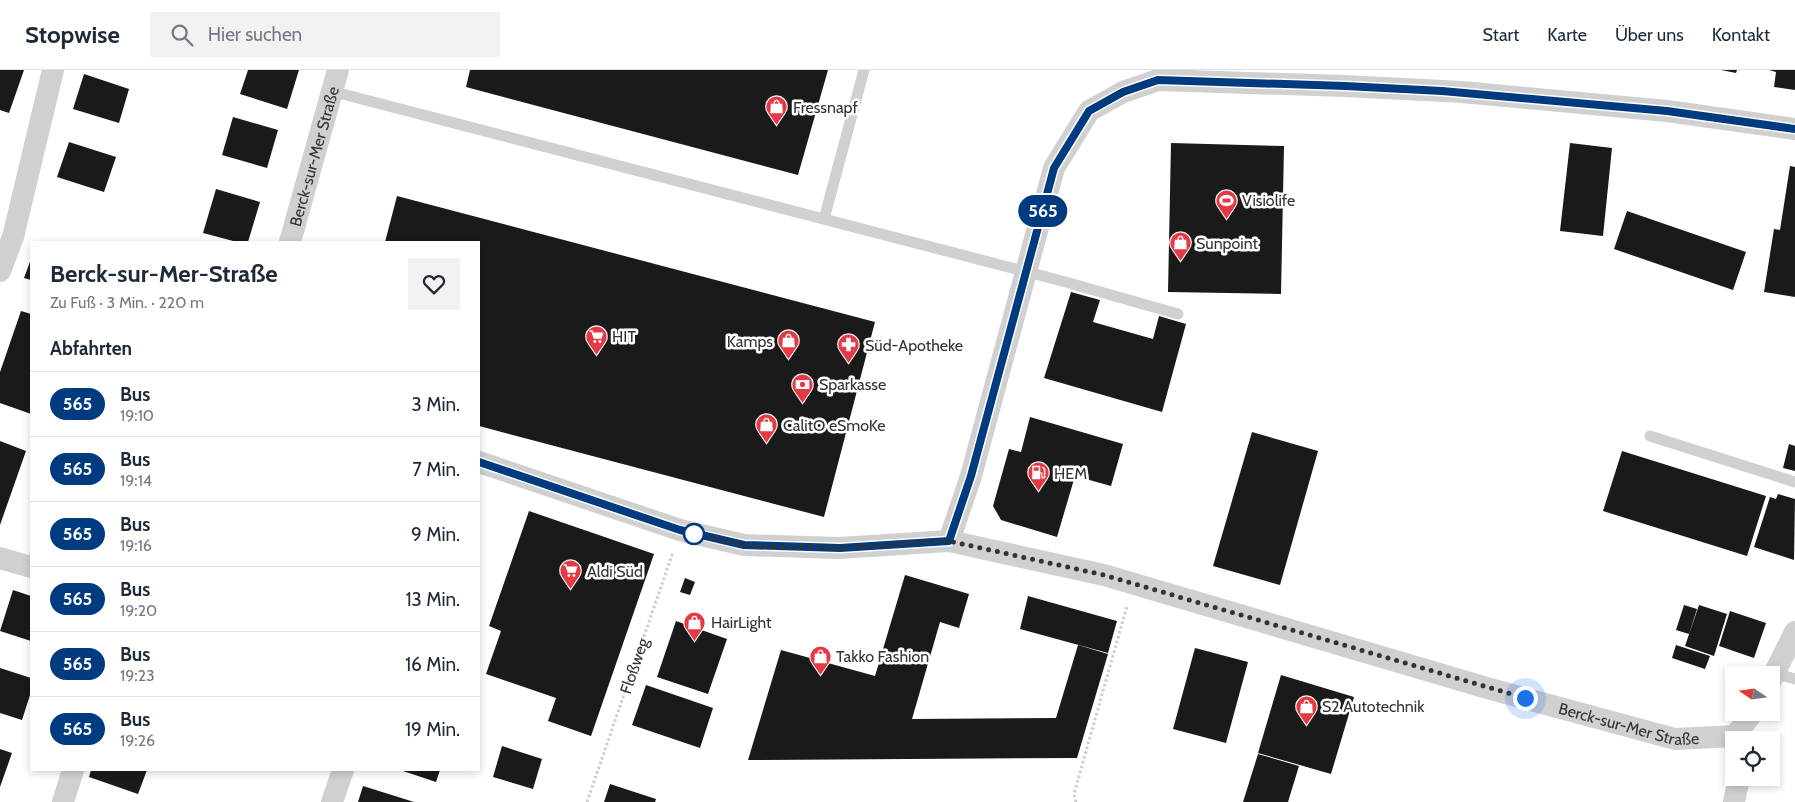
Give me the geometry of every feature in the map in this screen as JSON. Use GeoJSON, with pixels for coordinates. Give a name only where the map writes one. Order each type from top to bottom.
{"type":"FeatureCollection","features":[{"type":"Feature","properties":{"kind":"street"},"geometry":{"type":"LineString","coordinates":[[0,271],[13,237],[53,70]]}},
{"type":"Feature","properties":{"kind":"street","name":"Berck-sur-Mer Straße"},"geometry":{"type":"LineString","coordinates":[[290,241],[338,70]]}},
{"type":"Feature","properties":{"kind":"street"},"geometry":{"type":"LineString","coordinates":[[949,541],[971,476],[1054,168],[1089,111],[1123,92],[1158,80],[1345,86],[1492,94],[1667,111],[1795,129]]}},
{"type":"Feature","properties":{"kind":"street","name":"Berck-sur-Mer Straße"},"geometry":{"type":"LineString","coordinates":[[480,462],[680,530],[744,545],[840,548],[949,541],[1094,573],[1487,688],[1675,739],[1725,738]]}},
{"type":"Feature","properties":{"kind":"street"},"geometry":{"type":"LineString","coordinates":[[0,558],[30,568]]}},
{"type":"Feature","properties":{"kind":"street"},"geometry":{"type":"LineString","coordinates":[[1780,677],[1795,632]]}},
{"type":"Feature","properties":{"kind":"street"},"geometry":{"type":"LineString","coordinates":[[63,802],[73,771]]}},
{"type":"Feature","properties":{"kind":"street"},"geometry":{"type":"LineString","coordinates":[[332,802],[343,771]]}},
{"type":"Feature","properties":{"kind":"street"},"geometry":{"type":"LineString","coordinates":[[1734,802],[1737,786]]}},
{"type":"Feature","properties":{"kind":"lane"},"geometry":{"type":"LineString","coordinates":[[824,219],[864,70]]}},
{"type":"Feature","properties":{"kind":"lane"},"geometry":{"type":"LineString","coordinates":[[332,91],[1026,272],[1178,314]]}},
{"type":"Feature","properties":{"kind":"lane"},"geometry":{"type":"LineString","coordinates":[[1650,436],[1795,482]]}},
{"type":"Feature","properties":{"kind":"path","name":"Floßweg"},"geometry":{"type":"LineString","coordinates":[[587,802],[680,530]]}},
{"type":"Feature","properties":{"kind":"path"},"geometry":{"type":"LineString","coordinates":[[1076,802],[1074,794],[1133,584]]}},
{"type":"Feature","properties":{"kind":"building"},"geometry":{"type":"Polygon","coordinates":[[[0,70],[24,70],[9,113],[0,110],[0,70]]]}},
{"type":"Feature","properties":{"kind":"building"},"geometry":{"type":"Polygon","coordinates":[[[248,70],[299,70],[287,109],[240,94],[248,70]]]}},
{"type":"Feature","properties":{"kind":"building"},"geometry":{"type":"Polygon","coordinates":[[[470,70],[828,70],[798,175],[466,87],[470,70]]]}},
{"type":"Feature","properties":{"kind":"building"},"geometry":{"type":"Polygon","coordinates":[[[1721,70],[1737,70],[1736,73],[1721,70]]]}},
{"type":"Feature","properties":{"kind":"building"},"geometry":{"type":"Polygon","coordinates":[[[1769,70],[1795,70],[1795,90],[1774,87],[1776,72],[1769,70]]]}},
{"type":"Feature","properties":{"kind":"building"},"geometry":{"type":"Polygon","coordinates":[[[84,74],[129,89],[119,123],[73,109],[84,74]]]}},
{"type":"Feature","properties":{"kind":"building"},"geometry":{"type":"Polygon","coordinates":[[[233,117],[278,130],[267,168],[222,155],[233,117]]]}},
{"type":"Feature","properties":{"kind":"building"},"geometry":{"type":"Polygon","coordinates":[[[69,142],[116,157],[104,192],[57,177],[69,142]]]}},
{"type":"Feature","properties":{"kind":"building","name":"Visiolife"},"geometry":{"type":"Polygon","coordinates":[[[1171,143],[1284,146],[1281,294],[1168,292],[1171,143]]]}},
{"type":"Feature","properties":{"kind":"building"},"geometry":{"type":"Polygon","coordinates":[[[1570,143],[1612,148],[1603,236],[1560,231],[1570,143]]]}},
{"type":"Feature","properties":{"kind":"building"},"geometry":{"type":"Polygon","coordinates":[[[1790,166],[1795,167],[1795,297],[1764,292],[1774,229],[1780,230],[1790,166]]]}},
{"type":"Feature","properties":{"kind":"building"},"geometry":{"type":"Polygon","coordinates":[[[216,189],[260,202],[248,241],[233,241],[203,233],[216,189]]]}},
{"type":"Feature","properties":{"kind":"building","name":"HIT"},"geometry":{"type":"Polygon","coordinates":[[[397,196],[875,322],[824,517],[480,426],[480,241],[385,241],[397,196]]]}},
{"type":"Feature","properties":{"kind":"building"},"geometry":{"type":"Polygon","coordinates":[[[1627,211],[1746,252],[1733,290],[1614,249],[1627,211]]]}},
{"type":"Feature","properties":{"kind":"building"},"geometry":{"type":"Polygon","coordinates":[[[30,262],[30,280],[24,278],[30,262]]]}},
{"type":"Feature","properties":{"kind":"building"},"geometry":{"type":"Polygon","coordinates":[[[1071,292],[1100,300],[1093,322],[1153,339],[1159,316],[1186,324],[1162,412],[1044,378],[1071,292]]]}},
{"type":"Feature","properties":{"kind":"building"},"geometry":{"type":"Polygon","coordinates":[[[21,311],[30,314],[30,414],[0,403],[0,372],[21,311]]]}},
{"type":"Feature","properties":{"kind":"building"},"geometry":{"type":"Polygon","coordinates":[[[1030,417],[1123,444],[1111,486],[1075,476],[1057,537],[1001,520],[993,506],[1009,449],[1021,452],[1030,417]]]}},
{"type":"Feature","properties":{"kind":"building"},"geometry":{"type":"Polygon","coordinates":[[[1252,432],[1318,451],[1280,585],[1213,566],[1252,432]]]}},
{"type":"Feature","properties":{"kind":"building"},"geometry":{"type":"Polygon","coordinates":[[[0,441],[26,451],[0,525],[0,441]]]}},
{"type":"Feature","properties":{"kind":"building"},"geometry":{"type":"Polygon","coordinates":[[[1789,444],[1795,446],[1795,471],[1783,468],[1789,444]]]}},
{"type":"Feature","properties":{"kind":"building"},"geometry":{"type":"Polygon","coordinates":[[[1622,451],[1766,496],[1747,556],[1603,511],[1622,451]]]}},
{"type":"Feature","properties":{"kind":"building"},"geometry":{"type":"Polygon","coordinates":[[[1778,494],[1795,499],[1794,560],[1754,547],[1770,497],[1776,499],[1778,494]]]}},
{"type":"Feature","properties":{"kind":"building","name":"Aldi Süd"},"geometry":{"type":"Polygon","coordinates":[[[529,511],[654,554],[591,736],[548,721],[556,698],[486,674],[501,631],[489,626],[529,511]]]}},
{"type":"Feature","properties":{"kind":"building"},"geometry":{"type":"Polygon","coordinates":[[[905,575],[969,594],[959,628],[940,622],[912,719],[1056,718],[1078,645],[1108,654],[1077,758],[748,760],[781,650],[875,676],[905,575]]]}},
{"type":"Feature","properties":{"kind":"building"},"geometry":{"type":"Polygon","coordinates":[[[685,578],[695,582],[690,595],[680,592],[685,578]]]}},
{"type":"Feature","properties":{"kind":"building"},"geometry":{"type":"Polygon","coordinates":[[[13,590],[30,596],[30,641],[0,631],[13,590]]]}},
{"type":"Feature","properties":{"kind":"building"},"geometry":{"type":"Polygon","coordinates":[[[1028,596],[1117,621],[1108,653],[1020,629],[1028,596]]]}},
{"type":"Feature","properties":{"kind":"building"},"geometry":{"type":"Polygon","coordinates":[[[1684,605],[1697,609],[1689,634],[1676,630],[1684,605]]]}},
{"type":"Feature","properties":{"kind":"building"},"geometry":{"type":"Polygon","coordinates":[[[1699,605],[1727,614],[1714,656],[1685,646],[1699,605]]]}},
{"type":"Feature","properties":{"kind":"building"},"geometry":{"type":"Polygon","coordinates":[[[1730,611],[1766,623],[1754,658],[1719,646],[1730,611]]]}},
{"type":"Feature","properties":{"kind":"building"},"geometry":{"type":"Polygon","coordinates":[[[676,621],[727,639],[708,694],[657,677],[676,621]]]}},
{"type":"Feature","properties":{"kind":"building"},"geometry":{"type":"Polygon","coordinates":[[[1676,645],[1710,656],[1705,669],[1672,658],[1676,645]]]}},
{"type":"Feature","properties":{"kind":"building"},"geometry":{"type":"Polygon","coordinates":[[[1195,648],[1248,662],[1226,743],[1173,729],[1195,648]]]}},
{"type":"Feature","properties":{"kind":"building"},"geometry":{"type":"Polygon","coordinates":[[[0,668],[30,678],[30,695],[22,720],[0,713],[0,668]]]}},
{"type":"Feature","properties":{"kind":"building","name":"S2 Autotechnik"},"geometry":{"type":"Polygon","coordinates":[[[1281,675],[1354,697],[1331,774],[1258,753],[1281,675]]]}},
{"type":"Feature","properties":{"kind":"building"},"geometry":{"type":"Polygon","coordinates":[[[646,685],[713,708],[700,748],[632,725],[646,685]]]}},
{"type":"Feature","properties":{"kind":"building"},"geometry":{"type":"Polygon","coordinates":[[[502,746],[542,759],[533,789],[493,777],[502,746]]]}},
{"type":"Feature","properties":{"kind":"building"},"geometry":{"type":"Polygon","coordinates":[[[0,749],[12,753],[0,787],[0,749]]]}},
{"type":"Feature","properties":{"kind":"building"},"geometry":{"type":"Polygon","coordinates":[[[1258,754],[1299,766],[1288,802],[1243,802],[1258,754]]]}},
{"type":"Feature","properties":{"kind":"building"},"geometry":{"type":"Polygon","coordinates":[[[91,771],[147,771],[138,794],[89,777],[91,771]]]}},
{"type":"Feature","properties":{"kind":"building"},"geometry":{"type":"Polygon","coordinates":[[[403,771],[440,771],[436,782],[403,771]]]}},
{"type":"Feature","properties":{"kind":"building"},"geometry":{"type":"Polygon","coordinates":[[[610,784],[656,799],[655,802],[604,802],[610,784]]]}},
{"type":"Feature","properties":{"kind":"building"},"geometry":{"type":"Polygon","coordinates":[[[363,786],[414,802],[358,802],[363,786]]]}},
{"type":"Feature","properties":{"kind":"bus line","name":"565"},"geometry":{"type":"LineString","coordinates":[[480,462],[680,530],[744,545],[840,548],[949,541],[971,476],[1054,168],[1089,111],[1123,92],[1158,80],[1345,86],[1492,94],[1667,111],[1795,129]]}},
{"type":"Feature","properties":{"kind":"place","name":"Fressnapf"},"geometry":{"type":"Point","coordinates":[777,126]}},
{"type":"Feature","properties":{"kind":"place","name":"Visiolife"},"geometry":{"type":"Point","coordinates":[1226,219]}},
{"type":"Feature","properties":{"kind":"place","name":"Sunpoint"},"geometry":{"type":"Point","coordinates":[1180,262]}},
{"type":"Feature","properties":{"kind":"place","name":"HIT"},"geometry":{"type":"Point","coordinates":[596,355]}},
{"type":"Feature","properties":{"kind":"place","name":"Kamps"},"geometry":{"type":"Point","coordinates":[789,360]}},
{"type":"Feature","properties":{"kind":"place","name":"Süd-Apotheke"},"geometry":{"type":"Point","coordinates":[849,364]}},
{"type":"Feature","properties":{"kind":"place","name":"Sparkasse"},"geometry":{"type":"Point","coordinates":[803,403]}},
{"type":"Feature","properties":{"kind":"place","name":"CalitO eSmoKe"},"geometry":{"type":"Point","coordinates":[767,444]}},
{"type":"Feature","properties":{"kind":"place","name":"HEM"},"geometry":{"type":"Point","coordinates":[1038,492]}},
{"type":"Feature","properties":{"kind":"place","name":"Aldi Süd"},"geometry":{"type":"Point","coordinates":[571,590]}},
{"type":"Feature","properties":{"kind":"place","name":"HairLight"},"geometry":{"type":"Point","coordinates":[695,641]}},
{"type":"Feature","properties":{"kind":"place","name":"Takko Fashion"},"geometry":{"type":"Point","coordinates":[820,675]}},
{"type":"Feature","properties":{"kind":"place","name":"S2 Autotechnik"},"geometry":{"type":"Point","coordinates":[1306,725]}},
{"type":"Feature","properties":{"kind":"route"},"geometry":{"type":"LineString","coordinates":[[694,534],[755,546],[840,548],[949,541],[1104,575],[1525,698]]}}]}
